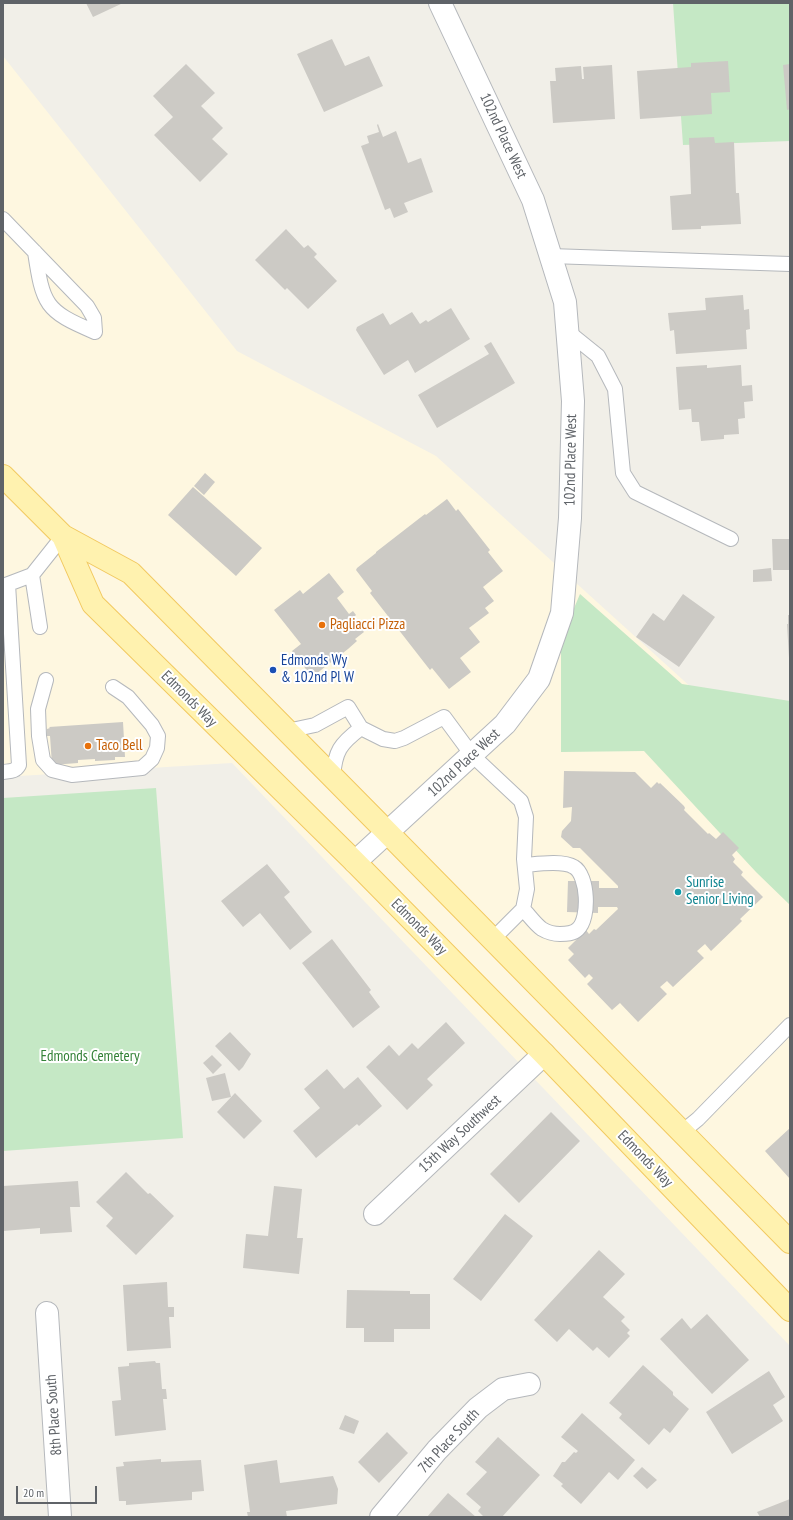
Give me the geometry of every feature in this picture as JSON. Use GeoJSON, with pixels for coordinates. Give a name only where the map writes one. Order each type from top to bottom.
{"type":"FeatureCollection","features":[{"type":"Feature","properties":{"kind":"main road","name":"Edmonds Way"},"geometry":{"type":"LineString","coordinates":[[3,476],[63,536],[131,573],[388,832],[790,1242]]}},
{"type":"Feature","properties":{"kind":"main road","name":"Edmonds Way"},"geometry":{"type":"LineString","coordinates":[[63,536],[93,604],[355,862],[544,1054],[790,1310]]}},
{"type":"Feature","properties":{"kind":"street","name":"102nd Place West"},"geometry":{"type":"LineString","coordinates":[[355,862],[505,724],[539,679],[562,613],[570,518],[572,408],[565,302],[532,200],[440,3]]}},
{"type":"Feature","properties":{"kind":"street","name":"15th Way Southwest"},"geometry":{"type":"LineString","coordinates":[[375,1214],[544,1054]]}},
{"type":"Feature","properties":{"kind":"street","name":"8th Place South"},"geometry":{"type":"LineString","coordinates":[[47,1314],[60,1517]]}},
{"type":"Feature","properties":{"kind":"street","name":"7th Place South"},"geometry":{"type":"LineString","coordinates":[[382,1517],[437,1450],[478,1408],[503,1389],[529,1384]]}},
{"type":"Feature","properties":{"kind":"lane"},"geometry":{"type":"LineString","coordinates":[[3,219],[35,252],[87,306],[94,318],[96,332],[68,321],[52,309],[44,298],[40,285],[35,252]]}},
{"type":"Feature","properties":{"kind":"lane"},"geometry":{"type":"LineString","coordinates":[[550,256],[790,264]]}},
{"type":"Feature","properties":{"kind":"lane"},"geometry":{"type":"LineString","coordinates":[[567,331],[598,356],[615,388],[623,473],[635,492],[731,539]]}},
{"type":"Feature","properties":{"kind":"lane"},"geometry":{"type":"LineString","coordinates":[[3,772],[13,771],[19,765],[6,585],[32,575],[63,536]]}},
{"type":"Feature","properties":{"kind":"lane"},"geometry":{"type":"LineString","coordinates":[[32,575],[40,627]]}},
{"type":"Feature","properties":{"kind":"lane"},"geometry":{"type":"LineString","coordinates":[[46,680],[38,709],[39,736],[43,760],[52,770],[72,775],[142,768],[152,759],[157,748],[158,736],[128,697],[113,687]]}},
{"type":"Feature","properties":{"kind":"lane"},"geometry":{"type":"LineString","coordinates":[[287,731],[315,725],[348,707],[361,728],[383,739],[395,740],[404,738],[444,717],[472,755],[521,801],[526,817],[525,865],[527,889],[523,909],[493,939]]}},
{"type":"Feature","properties":{"kind":"lane"},"geometry":{"type":"LineString","coordinates":[[333,778],[335,758],[338,751],[342,745],[361,728]]}},
{"type":"Feature","properties":{"kind":"lane"},"geometry":{"type":"LineString","coordinates":[[523,909],[543,930],[556,934],[569,934],[578,929],[585,909],[585,889],[582,874],[573,866],[549,863],[525,865]]}},
{"type":"Feature","properties":{"kind":"lane"},"geometry":{"type":"LineString","coordinates":[[682,1132],[698,1119],[790,1025]]}},
{"type":"Feature","properties":{"kind":"shaded area"},"geometry":{"type":"Polygon","coordinates":[[[3,56],[237,351],[436,456],[790,777],[790,1346],[232,763],[3,777],[3,56]]]}},
{"type":"Feature","properties":{"kind":"green space"},"geometry":{"type":"Polygon","coordinates":[[[673,3],[790,3],[790,141],[683,145],[673,3]]]}},
{"type":"Feature","properties":{"kind":"green space"},"geometry":{"type":"Polygon","coordinates":[[[580,594],[682,684],[790,701],[790,905],[756,872],[644,751],[561,752],[561,639],[580,594]]]}},
{"type":"Feature","properties":{"kind":"green space","name":"Edmonds Cemetery"},"geometry":{"type":"Polygon","coordinates":[[[156,788],[183,1138],[3,1151],[3,798],[156,788]]]}},
{"type":"Feature","properties":{"kind":"building"},"geometry":{"type":"Polygon","coordinates":[[[86,3],[123,3],[93,17],[86,3]]]}},
{"type":"Feature","properties":{"kind":"building"},"geometry":{"type":"Polygon","coordinates":[[[332,39],[345,66],[369,56],[383,86],[324,112],[297,54],[332,39]]]}},
{"type":"Feature","properties":{"kind":"building"},"geometry":{"type":"Polygon","coordinates":[[[728,61],[730,92],[711,93],[712,114],[640,119],[637,71],[691,67],[691,63],[728,61]]]}},
{"type":"Feature","properties":{"kind":"building"},"geometry":{"type":"Polygon","coordinates":[[[186,64],[215,93],[201,106],[223,128],[212,139],[228,154],[200,182],[154,135],[173,117],[153,96],[186,64]]]}},
{"type":"Feature","properties":{"kind":"building"},"geometry":{"type":"Polygon","coordinates":[[[790,64],[790,109],[787,110],[783,65],[790,64]]]}},
{"type":"Feature","properties":{"kind":"building"},"geometry":{"type":"Polygon","coordinates":[[[612,65],[615,119],[553,123],[550,81],[556,81],[555,68],[581,66],[582,79],[584,79],[583,67],[612,65]]]}},
{"type":"Feature","properties":{"kind":"building"},"geometry":{"type":"Polygon","coordinates":[[[378,124],[383,137],[396,131],[408,163],[421,158],[433,192],[404,203],[408,212],[394,218],[390,208],[385,210],[361,146],[369,143],[367,136],[379,132],[378,124]]]}},
{"type":"Feature","properties":{"kind":"building"},"geometry":{"type":"Polygon","coordinates":[[[714,137],[715,143],[734,142],[736,193],[739,193],[741,224],[701,226],[701,229],[672,230],[670,196],[691,194],[689,138],[714,137]]]}},
{"type":"Feature","properties":{"kind":"building"},"geometry":{"type":"Polygon","coordinates":[[[286,229],[304,248],[308,245],[317,254],[314,257],[337,281],[308,309],[287,288],[285,290],[255,260],[286,229]]]}},
{"type":"Feature","properties":{"kind":"building"},"geometry":{"type":"Polygon","coordinates":[[[743,295],[744,310],[749,309],[750,329],[746,330],[747,349],[676,354],[674,330],[670,331],[668,313],[706,310],[705,298],[743,295]]]}},
{"type":"Feature","properties":{"kind":"building"},"geometry":{"type":"Polygon","coordinates":[[[451,308],[470,339],[415,373],[408,360],[384,375],[356,330],[357,327],[383,313],[390,325],[412,312],[420,324],[426,320],[428,322],[451,308]]]}},
{"type":"Feature","properties":{"kind":"building"},"geometry":{"type":"Polygon","coordinates":[[[491,342],[515,383],[437,428],[418,395],[489,354],[484,346],[491,342]]]}},
{"type":"Feature","properties":{"kind":"building"},"geometry":{"type":"Polygon","coordinates":[[[707,365],[707,368],[741,365],[742,386],[752,385],[753,401],[744,402],[745,418],[738,419],[739,434],[724,435],[724,439],[701,441],[699,422],[692,422],[691,409],[679,410],[676,367],[707,365]]]}},
{"type":"Feature","properties":{"kind":"building"},"geometry":{"type":"Polygon","coordinates":[[[205,473],[215,482],[204,495],[194,486],[205,473]]]}},
{"type":"Feature","properties":{"kind":"building"},"geometry":{"type":"Polygon","coordinates":[[[193,487],[262,548],[236,576],[168,515],[193,487]]]}},
{"type":"Feature","properties":{"kind":"building"},"geometry":{"type":"Polygon","coordinates":[[[447,499],[456,511],[458,509],[490,550],[488,552],[503,571],[483,587],[494,601],[485,608],[489,613],[469,628],[480,642],[460,658],[471,672],[449,689],[432,668],[430,670],[370,593],[372,591],[356,570],[376,552],[447,499]]]}},
{"type":"Feature","properties":{"kind":"building"},"geometry":{"type":"Polygon","coordinates":[[[772,539],[790,539],[790,570],[773,570],[772,539]]]}},
{"type":"Feature","properties":{"kind":"building"},"geometry":{"type":"Polygon","coordinates":[[[771,568],[772,581],[753,582],[753,570],[771,568]]]}},
{"type":"Feature","properties":{"kind":"building","name":"Pagliacci Pizza"},"geometry":{"type":"Polygon","coordinates":[[[329,573],[344,592],[337,598],[349,614],[353,611],[356,615],[353,618],[364,632],[355,639],[357,641],[348,649],[312,677],[292,651],[301,644],[274,610],[300,590],[303,594],[329,573]]]}},
{"type":"Feature","properties":{"kind":"building"},"geometry":{"type":"Polygon","coordinates":[[[683,594],[715,617],[679,667],[636,637],[653,613],[664,621],[683,594]]]}},
{"type":"Feature","properties":{"kind":"building"},"geometry":{"type":"Polygon","coordinates":[[[788,615],[790,615],[790,658],[787,624],[788,615]]]}},
{"type":"Feature","properties":{"kind":"building","name":"Taco Bell"},"geometry":{"type":"Polygon","coordinates":[[[123,722],[125,757],[115,757],[115,760],[78,760],[78,763],[52,765],[50,736],[47,736],[47,729],[50,728],[49,727],[123,722]]]}},
{"type":"Feature","properties":{"kind":"building","name":"Sunrise Senior Living"},"geometry":{"type":"Polygon","coordinates":[[[564,771],[635,772],[651,788],[657,782],[659,784],[660,783],[684,806],[684,810],[708,834],[709,833],[716,839],[723,832],[739,848],[732,855],[735,859],[733,862],[743,872],[741,875],[763,897],[740,919],[742,921],[711,951],[705,944],[697,951],[704,958],[673,987],[667,981],[660,987],[667,994],[638,1022],[620,1003],[612,1010],[587,984],[593,978],[589,974],[585,978],[568,960],[574,954],[568,948],[586,930],[589,934],[594,929],[596,930],[618,909],[617,907],[598,907],[598,913],[567,912],[568,881],[599,881],[599,888],[618,888],[618,886],[580,848],[573,848],[561,837],[562,831],[571,821],[572,807],[563,808],[564,771]]]}},
{"type":"Feature","properties":{"kind":"building"},"geometry":{"type":"Polygon","coordinates":[[[267,864],[290,892],[284,897],[312,932],[290,950],[260,913],[243,927],[221,901],[267,864]]]}},
{"type":"Feature","properties":{"kind":"building"},"geometry":{"type":"Polygon","coordinates":[[[332,939],[371,990],[369,992],[380,1007],[353,1028],[302,963],[332,939]]]}},
{"type":"Feature","properties":{"kind":"building"},"geometry":{"type":"Polygon","coordinates":[[[446,1022],[465,1043],[427,1079],[433,1085],[407,1110],[366,1067],[389,1045],[399,1056],[412,1043],[418,1049],[446,1022]]]}},
{"type":"Feature","properties":{"kind":"building"},"geometry":{"type":"Polygon","coordinates":[[[230,1032],[251,1054],[239,1071],[215,1046],[230,1032]]]}},
{"type":"Feature","properties":{"kind":"building"},"geometry":{"type":"Polygon","coordinates":[[[212,1055],[222,1065],[213,1074],[203,1063],[212,1055]]]}},
{"type":"Feature","properties":{"kind":"building"},"geometry":{"type":"Polygon","coordinates":[[[327,1069],[344,1089],[358,1077],[382,1106],[359,1126],[357,1124],[316,1158],[293,1131],[320,1108],[304,1089],[327,1069]]]}},
{"type":"Feature","properties":{"kind":"building"},"geometry":{"type":"Polygon","coordinates":[[[225,1073],[231,1097],[212,1101],[206,1078],[225,1073]]]}},
{"type":"Feature","properties":{"kind":"building"},"geometry":{"type":"Polygon","coordinates":[[[235,1093],[262,1121],[244,1139],[217,1112],[235,1093]]]}},
{"type":"Feature","properties":{"kind":"building"},"geometry":{"type":"Polygon","coordinates":[[[551,1112],[580,1141],[519,1203],[490,1174],[551,1112]]]}},
{"type":"Feature","properties":{"kind":"building"},"geometry":{"type":"Polygon","coordinates":[[[790,1128],[790,1179],[765,1151],[790,1128]]]}},
{"type":"Feature","properties":{"kind":"building"},"geometry":{"type":"Polygon","coordinates":[[[126,1172],[148,1194],[150,1193],[174,1216],[136,1255],[106,1226],[113,1218],[96,1202],[126,1172]]]}},
{"type":"Feature","properties":{"kind":"building"},"geometry":{"type":"Polygon","coordinates":[[[78,1181],[80,1207],[70,1207],[72,1232],[40,1234],[40,1228],[3,1231],[3,1186],[78,1181]]]}},
{"type":"Feature","properties":{"kind":"building"},"geometry":{"type":"Polygon","coordinates":[[[274,1186],[302,1189],[297,1238],[303,1238],[299,1274],[243,1268],[246,1234],[268,1236],[274,1186]]]}},
{"type":"Feature","properties":{"kind":"building"},"geometry":{"type":"Polygon","coordinates":[[[505,1214],[533,1236],[481,1301],[453,1279],[505,1214]]]}},
{"type":"Feature","properties":{"kind":"building"},"geometry":{"type":"Polygon","coordinates":[[[599,1250],[625,1274],[603,1297],[625,1317],[621,1321],[630,1330],[627,1333],[630,1336],[609,1358],[597,1347],[593,1351],[569,1329],[557,1342],[534,1320],[599,1250]]]}},
{"type":"Feature","properties":{"kind":"building"},"geometry":{"type":"Polygon","coordinates":[[[167,1282],[168,1307],[174,1307],[174,1317],[169,1317],[171,1348],[127,1351],[123,1285],[167,1282]]]}},
{"type":"Feature","properties":{"kind":"building"},"geometry":{"type":"Polygon","coordinates":[[[347,1290],[410,1291],[410,1294],[430,1294],[430,1329],[394,1329],[394,1342],[364,1342],[364,1328],[346,1328],[347,1290]]]}},
{"type":"Feature","properties":{"kind":"building"},"geometry":{"type":"Polygon","coordinates":[[[707,1314],[749,1360],[712,1394],[660,1339],[682,1318],[691,1329],[707,1314]]]}},
{"type":"Feature","properties":{"kind":"building"},"geometry":{"type":"Polygon","coordinates":[[[155,1361],[156,1363],[160,1363],[162,1389],[166,1389],[167,1399],[163,1399],[166,1430],[115,1436],[112,1401],[121,1400],[118,1367],[129,1366],[129,1363],[155,1361]]]}},
{"type":"Feature","properties":{"kind":"building"},"geometry":{"type":"Polygon","coordinates":[[[643,1365],[673,1392],[673,1395],[689,1409],[670,1433],[664,1428],[649,1445],[619,1418],[622,1414],[609,1403],[643,1365]]]}},
{"type":"Feature","properties":{"kind":"building"},"geometry":{"type":"Polygon","coordinates":[[[769,1371],[785,1397],[773,1405],[783,1421],[732,1454],[706,1412],[769,1371]]]}},
{"type":"Feature","properties":{"kind":"building"},"geometry":{"type":"Polygon","coordinates":[[[582,1413],[635,1460],[618,1480],[609,1472],[581,1504],[561,1486],[563,1484],[553,1476],[562,1462],[565,1462],[574,1452],[576,1453],[578,1451],[561,1437],[582,1413]]]}},
{"type":"Feature","properties":{"kind":"building"},"geometry":{"type":"Polygon","coordinates":[[[345,1415],[359,1421],[354,1434],[339,1429],[345,1415]]]}},
{"type":"Feature","properties":{"kind":"building"},"geometry":{"type":"Polygon","coordinates":[[[387,1432],[408,1453],[379,1483],[358,1462],[387,1432]]]}},
{"type":"Feature","properties":{"kind":"building"},"geometry":{"type":"Polygon","coordinates":[[[498,1437],[540,1475],[502,1517],[484,1517],[478,1511],[481,1507],[466,1494],[487,1472],[475,1462],[498,1437]]]}},
{"type":"Feature","properties":{"kind":"building"},"geometry":{"type":"Polygon","coordinates":[[[161,1459],[161,1462],[201,1460],[204,1491],[192,1492],[192,1500],[126,1505],[126,1501],[119,1501],[116,1467],[124,1466],[123,1462],[161,1459]]]}},
{"type":"Feature","properties":{"kind":"building"},"geometry":{"type":"Polygon","coordinates":[[[277,1460],[280,1483],[333,1476],[338,1489],[337,1504],[286,1511],[287,1517],[248,1517],[247,1512],[250,1512],[244,1465],[277,1460]]]}},
{"type":"Feature","properties":{"kind":"building"},"geometry":{"type":"Polygon","coordinates":[[[642,1467],[657,1480],[647,1489],[633,1476],[642,1467]]]}},
{"type":"Feature","properties":{"kind":"building"},"geometry":{"type":"Polygon","coordinates":[[[448,1493],[476,1517],[427,1517],[448,1493]]]}},
{"type":"Feature","properties":{"kind":"building"},"geometry":{"type":"Polygon","coordinates":[[[790,1499],[790,1517],[760,1517],[757,1512],[790,1499]]]}},
{"type":"Feature","properties":{"kind":"place","name":"Pagliacci Pizza"},"geometry":{"type":"Point","coordinates":[322,625]}},
{"type":"Feature","properties":{"kind":"place","name":"Edmonds Wy & 102nd Pl W"},"geometry":{"type":"Point","coordinates":[273,670]}},
{"type":"Feature","properties":{"kind":"place","name":"Taco Bell"},"geometry":{"type":"Point","coordinates":[88,746]}},
{"type":"Feature","properties":{"kind":"place","name":"Sunrise Senior Living"},"geometry":{"type":"Point","coordinates":[678,892]}}]}
